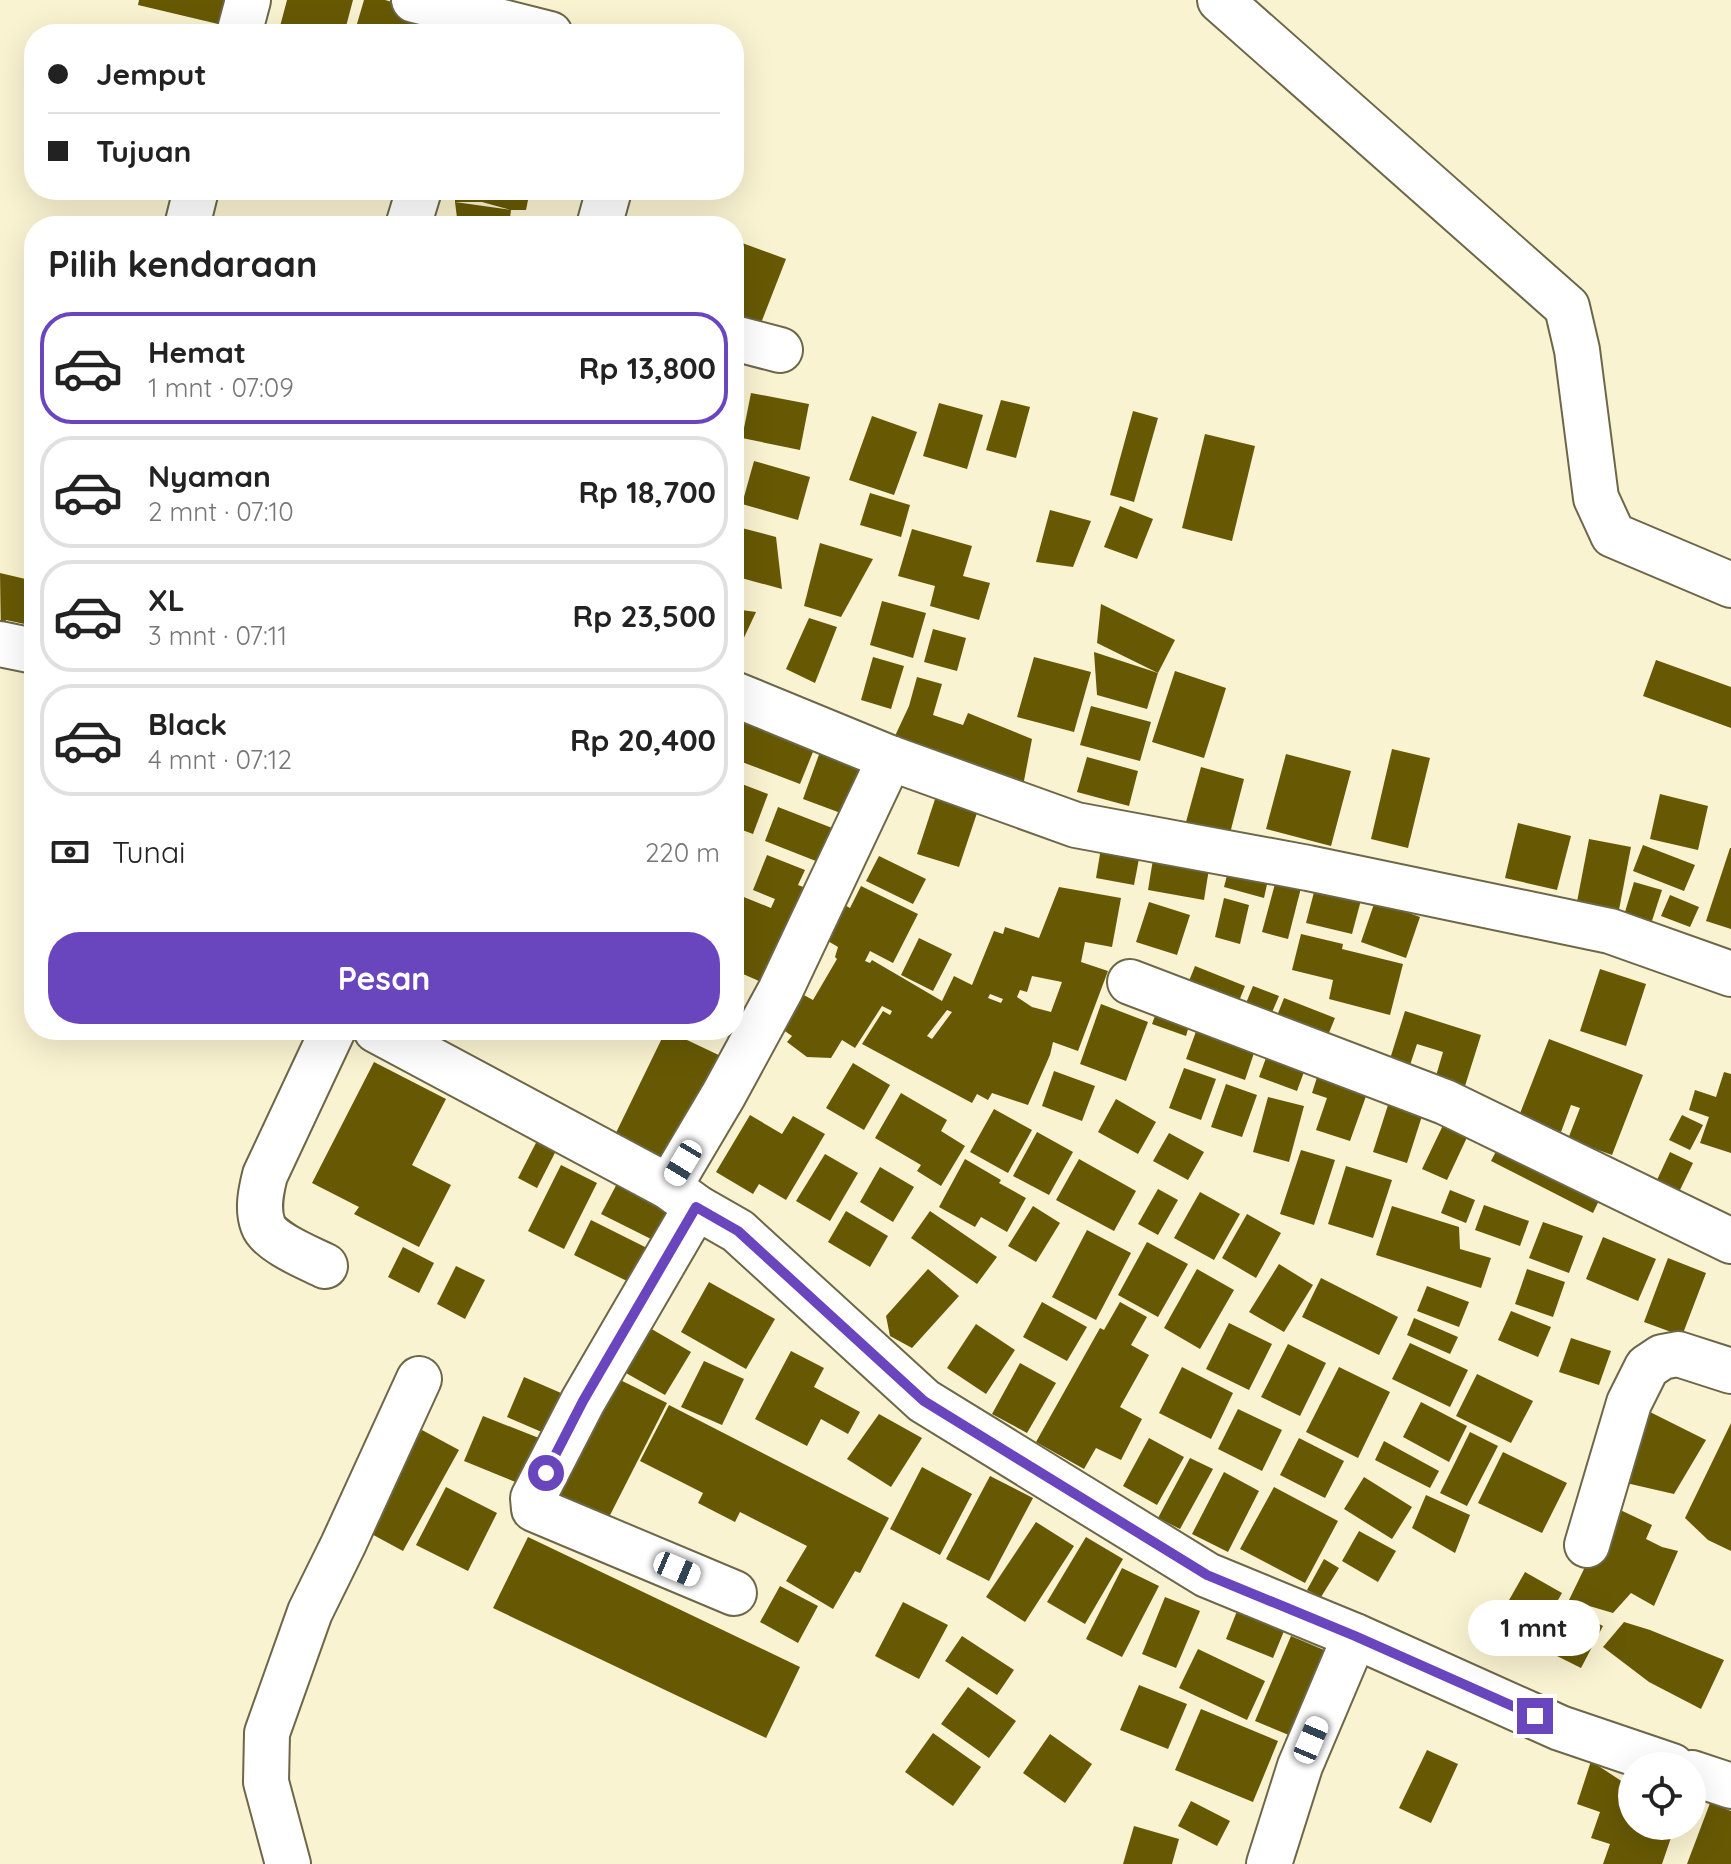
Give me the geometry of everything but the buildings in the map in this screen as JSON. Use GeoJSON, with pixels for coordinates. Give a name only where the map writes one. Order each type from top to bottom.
{"type":"FeatureCollection","features":[{"type":"Feature","properties":{"kind":"street"},"geometry":{"type":"LineString","coordinates":[[242,24],[248,0]]}},
{"type":"Feature","properties":{"kind":"street"},"geometry":{"type":"LineString","coordinates":[[414,0],[466,24],[497,20],[512,24]]}},
{"type":"Feature","properties":{"kind":"street"},"geometry":{"type":"LineString","coordinates":[[1220,0],[1567,307],[1577,350],[1596,498],[1613,535],[1731,585]]}},
{"type":"Feature","properties":{"kind":"street"},"geometry":{"type":"LineString","coordinates":[[744,341],[780,350]]}},
{"type":"Feature","properties":{"kind":"street"},"geometry":{"type":"LineString","coordinates":[[0,644],[24,649]]}},
{"type":"Feature","properties":{"kind":"street"},"geometry":{"type":"LineString","coordinates":[[744,698],[890,758],[1076,825],[1308,868],[1610,931],[1731,974]]}},
{"type":"Feature","properties":{"kind":"street"},"geometry":{"type":"LineString","coordinates":[[734,1593],[534,1509],[533,1498],[683,1197],[724,1094],[780,991],[890,758]]}},
{"type":"Feature","properties":{"kind":"street"},"geometry":{"type":"LineString","coordinates":[[1130,982],[1445,1102],[1731,1241]]}},
{"type":"Feature","properties":{"kind":"street"},"geometry":{"type":"LineString","coordinates":[[325,1266],[274,1239],[263,1226],[259,1197],[265,1175],[328,1040]]}},
{"type":"Feature","properties":{"kind":"street"},"geometry":{"type":"LineString","coordinates":[[394,1040],[683,1197],[738,1231],[924,1401],[1207,1575],[1355,1636],[1560,1728],[1631,1752]]}},
{"type":"Feature","properties":{"kind":"street"},"geometry":{"type":"LineString","coordinates":[[1587,1545],[1629,1403],[1647,1367],[1662,1357],[1678,1354],[1731,1371]]}},
{"type":"Feature","properties":{"kind":"street"},"geometry":{"type":"LineString","coordinates":[[288,1864],[266,1782],[267,1733],[310,1612],[419,1379]]}},
{"type":"Feature","properties":{"kind":"street"},"geometry":{"type":"LineString","coordinates":[[1269,1864],[1300,1766],[1355,1636]]}},
{"type":"Feature","properties":{"kind":"street"},"geometry":{"type":"LineString","coordinates":[[1706,1778],[1731,1786]]}},
{"type":"Feature","properties":{"kind":"route"},"geometry":{"type":"LineString","coordinates":[[546,1473],[583,1401],[696,1207],[738,1231],[924,1401],[1207,1575],[1355,1636],[1535,1716]]}}]}
